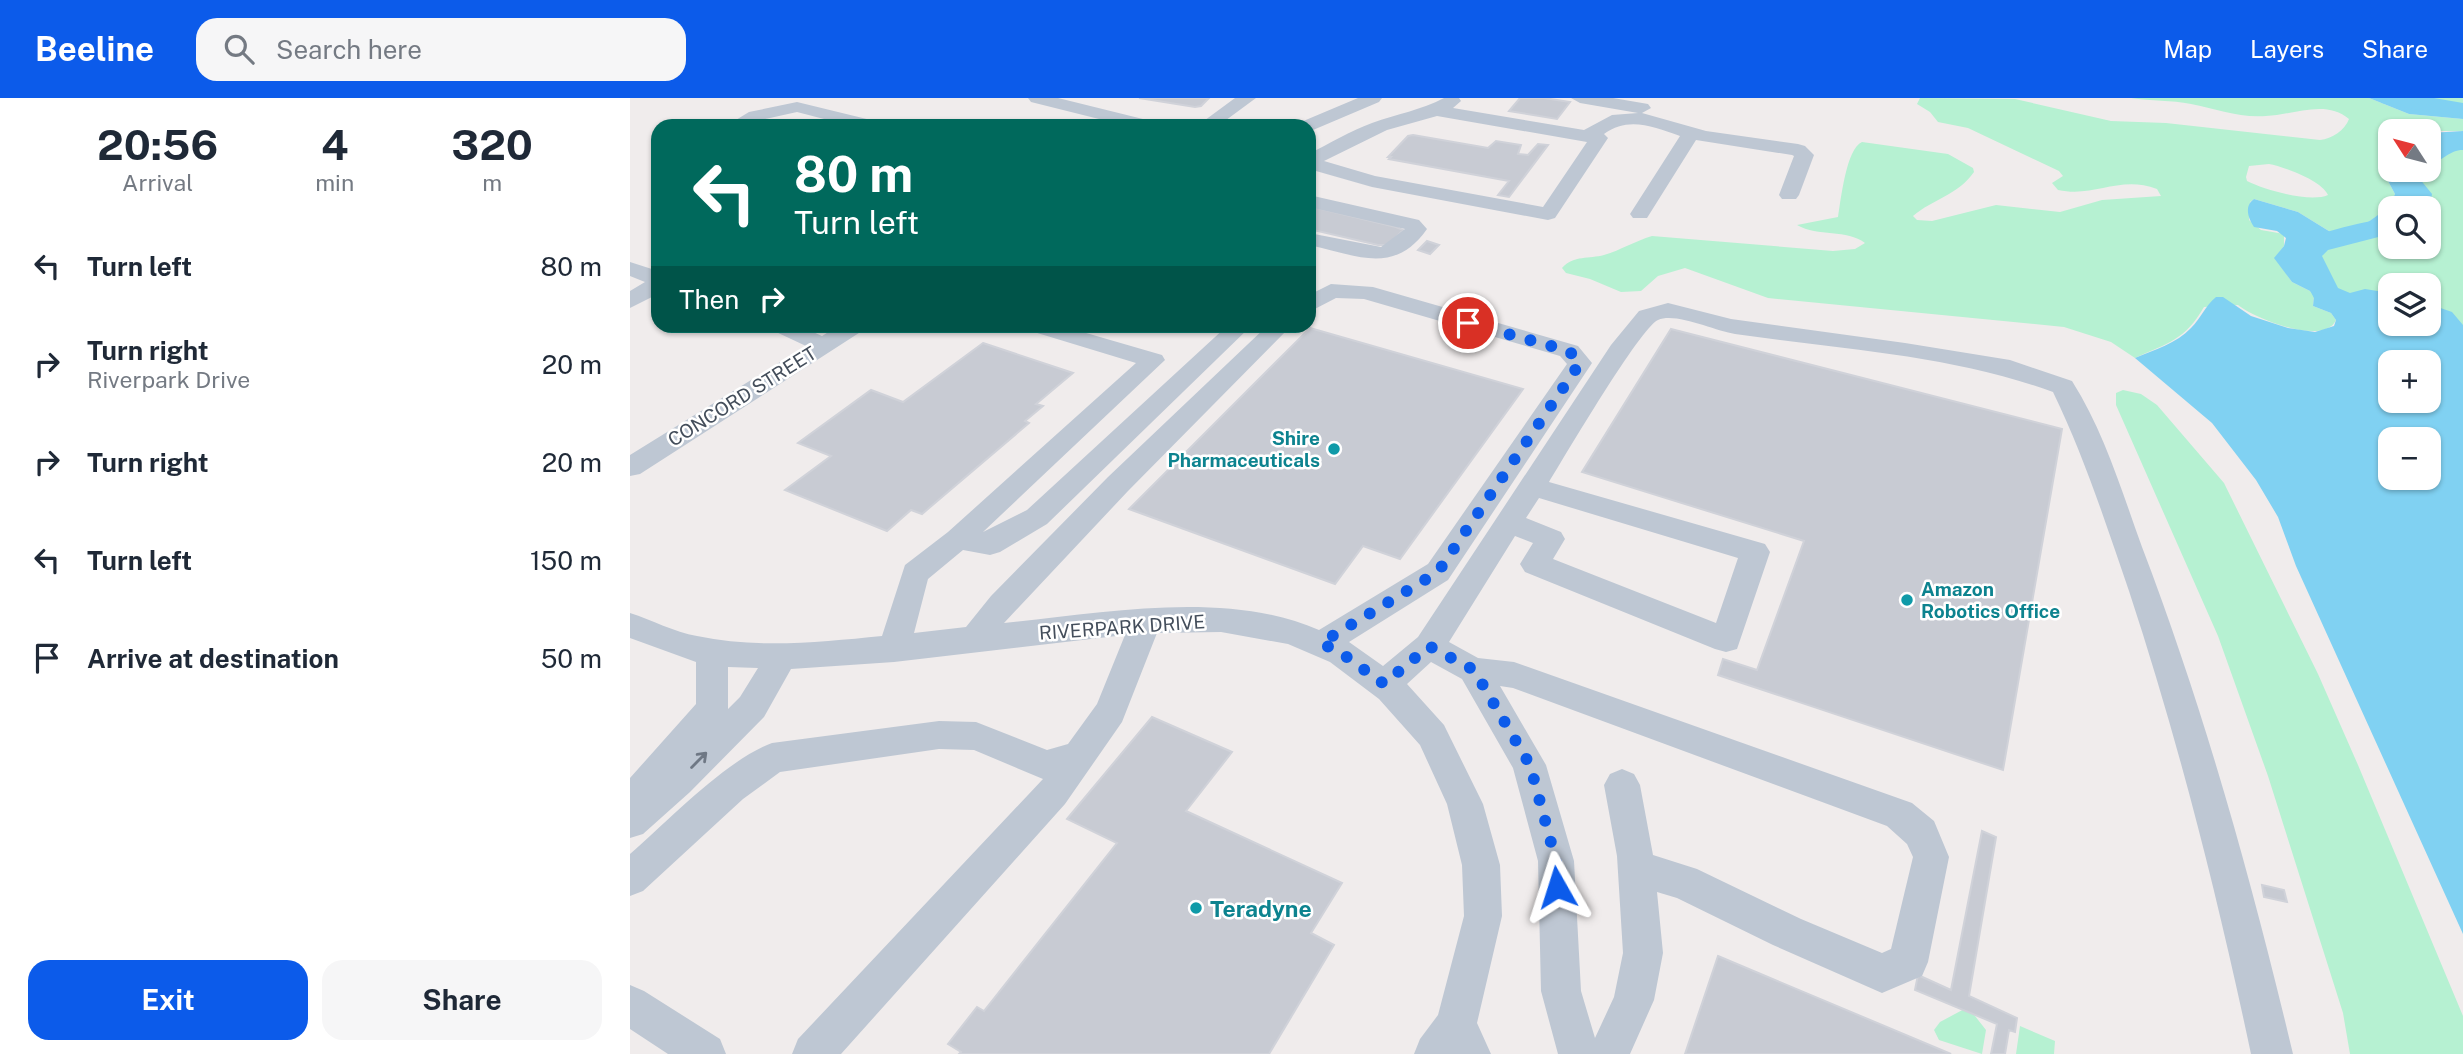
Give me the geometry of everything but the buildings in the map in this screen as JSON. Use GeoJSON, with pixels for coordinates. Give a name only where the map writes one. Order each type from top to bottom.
{"type":"FeatureCollection","features":[{"type":"Feature","properties":{"kind":"street"},"geometry":{"type":"LineString","coordinates":[[1037,98],[1121,119]]}},
{"type":"Feature","properties":{"kind":"street"},"geometry":{"type":"LineString","coordinates":[[1216,119],[1247,98]]}},
{"type":"Feature","properties":{"kind":"street"},"geometry":{"type":"LineString","coordinates":[[1316,122],[1372,98]]}},
{"type":"Feature","properties":{"kind":"street"},"geometry":{"type":"LineString","coordinates":[[1316,159],[1356,136],[1436,110],[1457,98]]}},
{"type":"Feature","properties":{"kind":"street"},"geometry":{"type":"LineString","coordinates":[[1580,98],[1742,127]]}},
{"type":"Feature","properties":{"kind":"street"},"geometry":{"type":"LineString","coordinates":[[749,119],[797,107],[845,119]]}},
{"type":"Feature","properties":{"kind":"street"},"geometry":{"type":"LineString","coordinates":[[1316,165],[1372,181],[1548,214],[1599,138],[1436,110]]}},
{"type":"Feature","properties":{"kind":"street"},"geometry":{"type":"LineString","coordinates":[[1588,136],[1604,124],[1624,117],[1651,119],[1691,134],[1798,149],[1804,155],[1789,195]]}},
{"type":"Feature","properties":{"kind":"street"},"geometry":{"type":"LineString","coordinates":[[1640,214],[1691,134]]}},
{"type":"Feature","properties":{"kind":"street"},"geometry":{"type":"LineString","coordinates":[[1316,203],[1412,225],[1417,229],[1383,254],[1316,240]]}},
{"type":"Feature","properties":{"kind":"street"},"geometry":{"type":"LineString","coordinates":[[630,269],[651,278]]}},
{"type":"Feature","properties":{"kind":"street"},"geometry":{"type":"LineString","coordinates":[[630,301],[651,286]]}},
{"type":"Feature","properties":{"kind":"street"},"geometry":{"type":"LineString","coordinates":[[1316,301],[1331,292],[1365,292],[1569,351],[1580,363],[1438,572],[1321,643]]}},
{"type":"Feature","properties":{"kind":"street"},"geometry":{"type":"LineString","coordinates":[[1384,684],[1429,646],[1623,345],[1647,316],[1668,310],[1731,326],[1905,349],[2010,368],[2063,387],[2087,432],[2198,756],[2242,915],[2272,1054]]}},
{"type":"Feature","properties":{"kind":"street"},"geometry":{"type":"LineString","coordinates":[[797,333],[823,345]]}},
{"type":"Feature","properties":{"kind":"street","name":"CONCORD STREET"},"geometry":{"type":"LineString","coordinates":[[630,467],[843,333]]}},
{"type":"Feature","properties":{"kind":"street"},"geometry":{"type":"LineString","coordinates":[[894,649],[915,573],[958,539],[1153,360],[1062,333]]}},
{"type":"Feature","properties":{"kind":"street"},"geometry":{"type":"LineString","coordinates":[[958,539],[990,544],[1037,517],[1233,333]]}},
{"type":"Feature","properties":{"kind":"street"},"geometry":{"type":"LineString","coordinates":[[974,640],[1002,604],[1091,512],[1273,333]]}},
{"type":"Feature","properties":{"kind":"street"},"geometry":{"type":"LineString","coordinates":[[1510,523],[1551,539],[1535,564],[1726,640],[1755,552],[1532,487]]}},
{"type":"Feature","properties":{"kind":"street","name":"RIVERPARK DRIVE"},"geometry":{"type":"LineString","coordinates":[[635,625],[676,643],[712,651],[782,657],[894,649],[1145,621],[1187,619],[1248,623],[1293,632],[1341,653],[1384,684],[1413,710],[1432,735],[1465,804],[1481,865],[1483,916],[1453,1044]]}},
{"type":"Feature","properties":{"kind":"street"},"geometry":{"type":"LineString","coordinates":[[813,1054],[1053,793],[1110,712],[1137,648],[1145,621]]}},
{"type":"Feature","properties":{"kind":"street"},"geometry":{"type":"LineString","coordinates":[[1429,646],[1474,670],[1514,676],[1899,814],[1921,832],[1931,857],[1908,962],[1882,973],[1787,932],[1684,882],[1636,869]]}},
{"type":"Feature","properties":{"kind":"street"},"geometry":{"type":"LineString","coordinates":[[630,803],[712,708],[712,651]]}},
{"type":"Feature","properties":{"kind":"street"},"geometry":{"type":"LineString","coordinates":[[630,822],[678,780],[752,707],[782,657]]}},
{"type":"Feature","properties":{"kind":"street"},"geometry":{"type":"LineString","coordinates":[[1474,670],[1530,765],[1553,849],[1556,861],[1561,990],[1579,1054]]}},
{"type":"Feature","properties":{"kind":"street"},"geometry":{"type":"LineString","coordinates":[[630,878],[731,788],[772,758],[939,735],[976,736],[1046,765],[1079,756]]}},
{"type":"Feature","properties":{"kind":"street"},"geometry":{"type":"LineString","coordinates":[[1609,1054],[1634,1000],[1643,953],[1636,869],[1622,785]]}},
{"type":"Feature","properties":{"kind":"street"},"geometry":{"type":"LineString","coordinates":[[630,1005],[705,1054]]}},
{"type":"Feature","properties":{"kind":"green space"},"geometry":{"type":"Polygon","coordinates":[[[1920,98],[2015,99],[2111,121],[2166,123],[2320,140],[2338,133],[2349,119],[2340,113],[2320,109],[2256,116],[2184,103],[2131,98],[2369,98],[2409,114],[2463,119],[2463,131],[2441,131],[2441,119],[2378,119],[2378,182],[2389,182],[2395,194],[2378,196],[2378,215],[2350,231],[2332,233],[2298,212],[2254,199],[2250,202],[2249,220],[2261,230],[2284,234],[2284,246],[2275,258],[2292,282],[2310,291],[2314,296],[2313,306],[2331,313],[2336,320],[2329,328],[2318,331],[2288,328],[2258,317],[2238,305],[2204,307],[2183,334],[2135,358],[2111,342],[2064,327],[1768,298],[1685,268],[1658,276],[1641,291],[1621,292],[1590,279],[1566,273],[1562,268],[1577,259],[1604,255],[1652,236],[1833,251],[1855,249],[1865,243],[1850,236],[1814,231],[1797,225],[1838,217],[1848,164],[1856,147],[1862,142],[1948,154],[1973,168],[1974,172],[1961,186],[1913,216],[1917,220],[1932,221],[1996,205],[2060,212],[2102,200],[2161,196],[2157,189],[2131,184],[2084,191],[2058,190],[2052,183],[2063,176],[2059,171],[1968,128],[1938,122],[1930,112],[1917,104],[1920,98]],[[2269,164],[2249,166],[2246,177],[2247,181],[2276,191],[2310,197],[2328,195],[2311,180],[2269,164]]]}},
{"type":"Feature","properties":{"kind":"green space"},"geometry":{"type":"Polygon","coordinates":[[[2390,98],[2463,98],[2463,110],[2390,98]]]}},
{"type":"Feature","properties":{"kind":"green space"},"geometry":{"type":"Polygon","coordinates":[[[2463,142],[2463,345],[2441,319],[2441,273],[2378,273],[2378,300],[2365,298],[2349,303],[2326,294],[2306,254],[2318,244],[2378,228],[2378,259],[2441,259],[2441,196],[2418,196],[2409,182],[2441,182],[2441,147],[2446,143],[2463,142]]]}},
{"type":"Feature","properties":{"kind":"green space"},"geometry":{"type":"Polygon","coordinates":[[[2123,390],[2141,394],[2157,405],[2224,483],[2318,674],[2358,765],[2463,1016],[2463,1054],[2350,1054],[2343,1013],[2268,776],[2218,636],[2116,405],[2116,393],[2123,390]]]}},
{"type":"Feature","properties":{"kind":"green space"},"geometry":{"type":"Polygon","coordinates":[[[1968,1007],[1986,1030],[1982,1054],[1939,1040],[1934,1030],[1940,1022],[1968,1007]]]}},
{"type":"Feature","properties":{"kind":"green space"},"geometry":{"type":"Polygon","coordinates":[[[2020,1026],[2055,1041],[2054,1054],[2016,1054],[2020,1026]]]}},
{"type":"Feature","properties":{"kind":"water"},"geometry":{"type":"Polygon","coordinates":[[[2369,98],[2390,98],[2463,110],[2463,119],[2409,114],[2369,98]]]}},
{"type":"Feature","properties":{"kind":"water"},"geometry":{"type":"Polygon","coordinates":[[[2463,131],[2463,142],[2446,143],[2441,147],[2441,132],[2463,131]]]}},
{"type":"Feature","properties":{"kind":"water"},"geometry":{"type":"Polygon","coordinates":[[[2389,182],[2409,182],[2418,196],[2394,196],[2389,182]]]}},
{"type":"Feature","properties":{"kind":"water"},"geometry":{"type":"Polygon","coordinates":[[[2254,199],[2298,212],[2332,233],[2350,231],[2377,216],[2378,228],[2318,244],[2306,254],[2327,294],[2349,303],[2365,298],[2378,300],[2378,336],[2441,336],[2441,321],[2455,332],[2463,345],[2463,934],[2296,566],[2278,517],[2256,480],[2212,423],[2135,358],[2179,338],[2216,297],[2223,297],[2251,316],[2288,328],[2315,332],[2334,326],[2336,320],[2331,313],[2313,306],[2314,296],[2310,291],[2292,282],[2274,258],[2284,246],[2286,238],[2277,231],[2254,227],[2248,209],[2254,199]]]}},
{"type":"Feature","properties":{"kind":"waterway"},"geometry":{"type":"LineString","coordinates":[[2390,98],[2463,110]]}},
{"type":"Feature","properties":{"kind":"waterway"},"geometry":{"type":"LineString","coordinates":[[2441,147],[2446,143],[2463,142]]}},
{"type":"Feature","properties":{"kind":"waterway"},"geometry":{"type":"LineString","coordinates":[[2409,182],[2418,196]]}},
{"type":"Feature","properties":{"kind":"waterway"},"geometry":{"type":"LineString","coordinates":[[2378,228],[2318,244],[2306,254],[2326,294],[2349,303],[2365,298],[2378,300]]}},
{"type":"Feature","properties":{"kind":"waterway"},"geometry":{"type":"LineString","coordinates":[[2441,319],[2463,345]]}},
{"type":"Feature","properties":{"kind":"place","name":"Shire Pharmaceuticals"},"geometry":{"type":"Point","coordinates":[1334,449]}},
{"type":"Feature","properties":{"kind":"place","name":"Amazon Robotics Office"},"geometry":{"type":"Point","coordinates":[1907,600]}},
{"type":"Feature","properties":{"kind":"place","name":"Teradyne"},"geometry":{"type":"Point","coordinates":[1196,908]}},
{"type":"Feature","properties":{"kind":"route"},"geometry":{"type":"LineString","coordinates":[[1468,323],[1569,351],[1580,363],[1438,572],[1321,643],[1341,653],[1384,684],[1429,646],[1474,670],[1530,765],[1556,861],[1557,887]]}}]}
